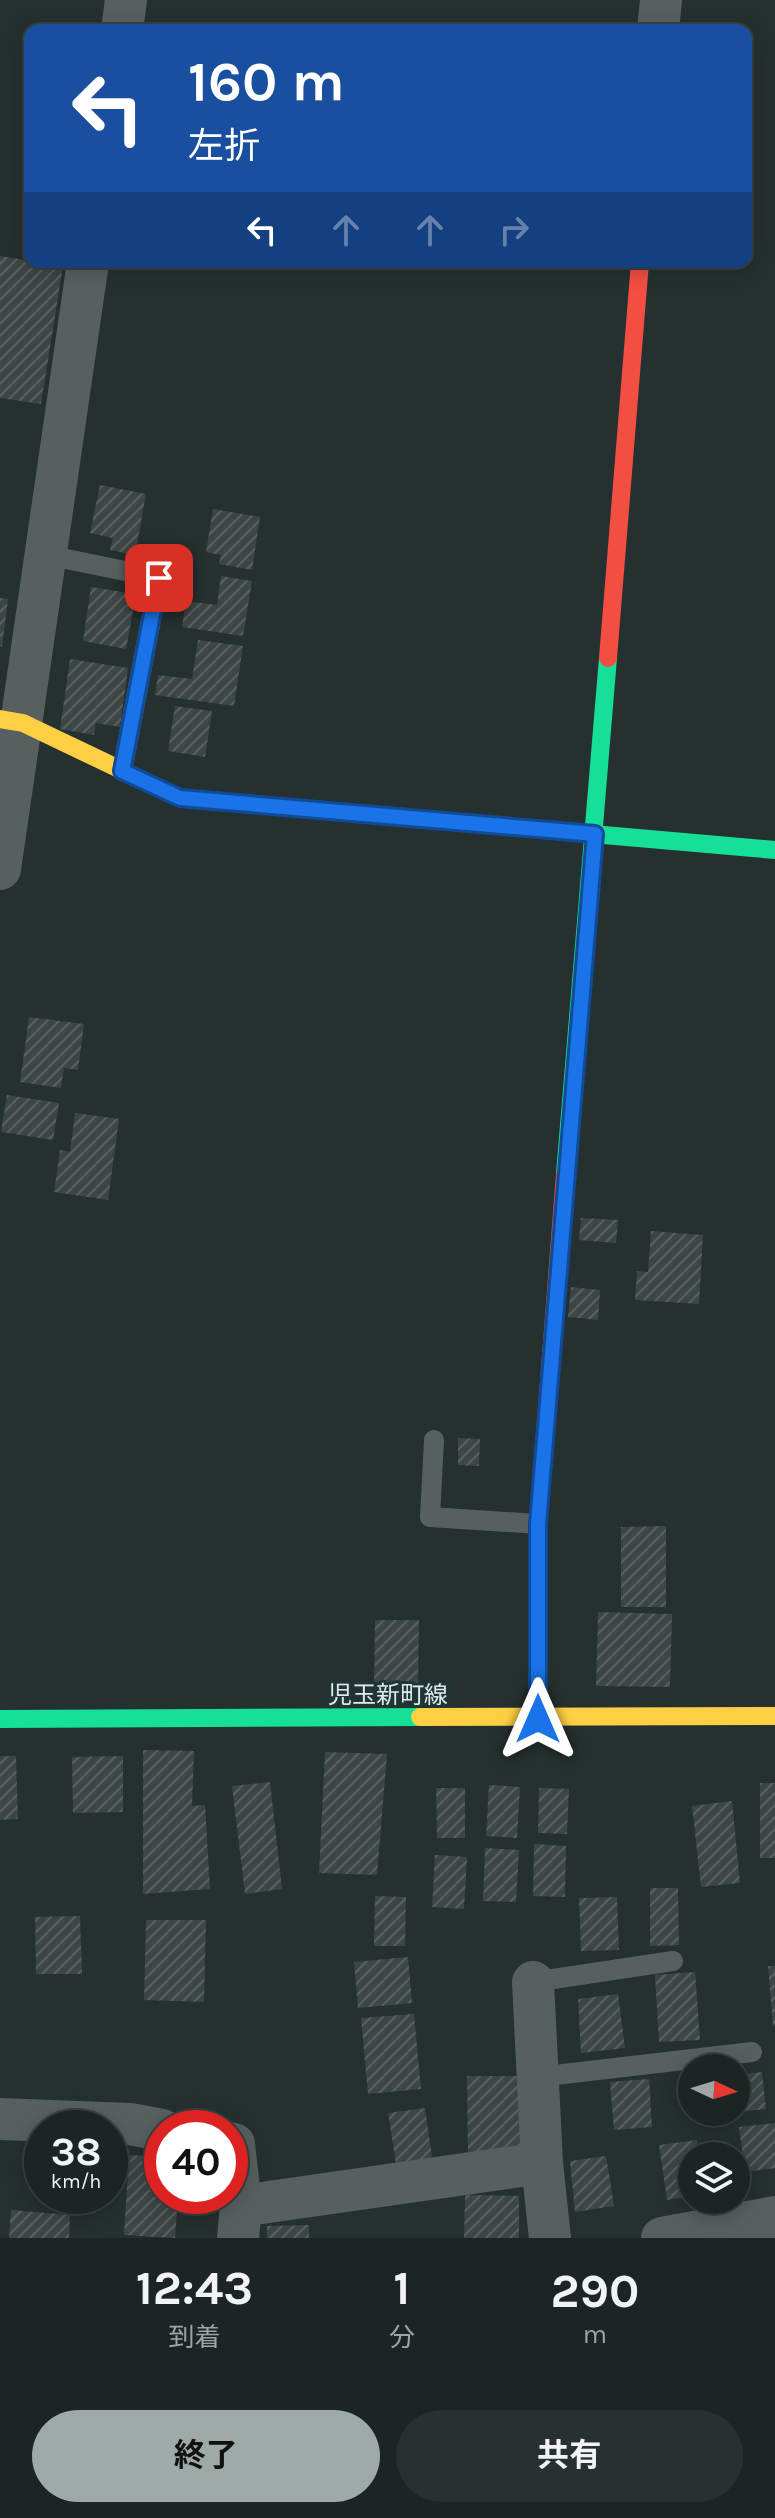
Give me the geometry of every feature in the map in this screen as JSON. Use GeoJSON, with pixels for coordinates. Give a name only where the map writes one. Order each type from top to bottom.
{"type":"FeatureCollection","features":[{"type":"Feature","properties":{"kind":"street"},"geometry":{"type":"LineString","coordinates":[[123,24],[126,0]]}},
{"type":"Feature","properties":{"kind":"street"},"geometry":{"type":"LineString","coordinates":[[659,24],[661,0]]}},
{"type":"Feature","properties":{"kind":"street"},"geometry":{"type":"LineString","coordinates":[[0,869],[11,721],[47,555],[87,268]]}},
{"type":"Feature","properties":{"kind":"street"},"geometry":{"type":"LineString","coordinates":[[538,1719],[538,1524],[640,268]]}},
{"type":"Feature","properties":{"kind":"street"},"geometry":{"type":"LineString","coordinates":[[11,721],[180,798],[775,850]]}},
{"type":"Feature","properties":{"kind":"street","name":"児玉新町線"},"geometry":{"type":"LineString","coordinates":[[0,1719],[775,1716]]}},
{"type":"Feature","properties":{"kind":"street"},"geometry":{"type":"LineString","coordinates":[[533,1982],[542,2163],[550,2238]]}},
{"type":"Feature","properties":{"kind":"street"},"geometry":{"type":"LineString","coordinates":[[0,2119],[144,2127]]}},
{"type":"Feature","properties":{"kind":"street"},"geometry":{"type":"LineString","coordinates":[[240,2222],[542,2163]]}},
{"type":"Feature","properties":{"kind":"street"},"geometry":{"type":"LineString","coordinates":[[662,2238],[775,2217]]}},
{"type":"Feature","properties":{"kind":"lane"},"geometry":{"type":"LineString","coordinates":[[47,555],[159,578],[122,771]]}},
{"type":"Feature","properties":{"kind":"lane"},"geometry":{"type":"LineString","coordinates":[[434,1440],[430,1517],[538,1524]]}},
{"type":"Feature","properties":{"kind":"lane"},"geometry":{"type":"LineString","coordinates":[[533,1982],[673,1961]]}},
{"type":"Feature","properties":{"kind":"lane"},"geometry":{"type":"LineString","coordinates":[[538,2077],[752,2052]]}},
{"type":"Feature","properties":{"kind":"building"},"geometry":{"type":"Polygon","coordinates":[[[0,256],[24,260],[24,268],[63,268],[41,404],[0,398],[0,256]]]}},
{"type":"Feature","properties":{"kind":"building"},"geometry":{"type":"Polygon","coordinates":[[[100,485],[146,494],[135,555],[110,550],[113,538],[90,533],[100,485]]]}},
{"type":"Feature","properties":{"kind":"building"},"geometry":{"type":"Polygon","coordinates":[[[213,509],[260,517],[252,570],[219,564],[221,555],[206,552],[213,509]]]}},
{"type":"Feature","properties":{"kind":"building"},"geometry":{"type":"Polygon","coordinates":[[[221,576],[252,581],[243,636],[182,627],[186,601],[217,605],[221,576]]]}},
{"type":"Feature","properties":{"kind":"building"},"geometry":{"type":"Polygon","coordinates":[[[91,587],[136,594],[126,649],[83,641],[91,587]]]}},
{"type":"Feature","properties":{"kind":"building"},"geometry":{"type":"Polygon","coordinates":[[[0,598],[8,599],[2,647],[0,646],[0,598]]]}},
{"type":"Feature","properties":{"kind":"building"},"geometry":{"type":"Polygon","coordinates":[[[198,640],[243,646],[234,706],[155,695],[158,675],[192,679],[198,640]]]}},
{"type":"Feature","properties":{"kind":"building"},"geometry":{"type":"Polygon","coordinates":[[[70,659],[128,668],[120,727],[96,723],[94,735],[60,729],[70,659]]]}},
{"type":"Feature","properties":{"kind":"building"},"geometry":{"type":"Polygon","coordinates":[[[175,706],[212,711],[205,757],[168,751],[175,706]]]}},
{"type":"Feature","properties":{"kind":"building"},"geometry":{"type":"Polygon","coordinates":[[[29,1017],[84,1024],[78,1070],[64,1068],[61,1088],[20,1082],[29,1017]]]}},
{"type":"Feature","properties":{"kind":"building"},"geometry":{"type":"Polygon","coordinates":[[[7,1095],[59,1103],[53,1140],[1,1132],[7,1095]]]}},
{"type":"Feature","properties":{"kind":"building"},"geometry":{"type":"Polygon","coordinates":[[[75,1113],[119,1119],[108,1200],[54,1192],[60,1150],[70,1152],[75,1113]]]}},
{"type":"Feature","properties":{"kind":"building"},"geometry":{"type":"Polygon","coordinates":[[[581,1218],[618,1220],[616,1243],[579,1240],[581,1218]]]}},
{"type":"Feature","properties":{"kind":"building"},"geometry":{"type":"Polygon","coordinates":[[[651,1231],[703,1235],[699,1304],[635,1300],[637,1271],[648,1272],[651,1231]]]}},
{"type":"Feature","properties":{"kind":"building"},"geometry":{"type":"Polygon","coordinates":[[[571,1287],[600,1290],[598,1320],[568,1317],[571,1287]]]}},
{"type":"Feature","properties":{"kind":"building"},"geometry":{"type":"Polygon","coordinates":[[[458,1438],[480,1439],[479,1466],[458,1465],[458,1438]]]}},
{"type":"Feature","properties":{"kind":"building"},"geometry":{"type":"Polygon","coordinates":[[[666,1526],[666,1607],[621,1607],[621,1527],[666,1526]]]}},
{"type":"Feature","properties":{"kind":"building"},"geometry":{"type":"Polygon","coordinates":[[[598,1612],[672,1614],[670,1687],[596,1686],[598,1612]]]}},
{"type":"Feature","properties":{"kind":"building"},"geometry":{"type":"Polygon","coordinates":[[[375,1620],[419,1620],[418,1688],[374,1687],[375,1620]]]}},
{"type":"Feature","properties":{"kind":"building"},"geometry":{"type":"Polygon","coordinates":[[[143,1750],[194,1751],[192,1806],[205,1805],[210,1889],[143,1894],[143,1750]]]}},
{"type":"Feature","properties":{"kind":"building"},"geometry":{"type":"Polygon","coordinates":[[[325,1752],[387,1754],[377,1875],[319,1873],[325,1752]]]}},
{"type":"Feature","properties":{"kind":"building"},"geometry":{"type":"Polygon","coordinates":[[[0,1756],[16,1756],[18,1819],[0,1820],[0,1756]]]}},
{"type":"Feature","properties":{"kind":"building"},"geometry":{"type":"Polygon","coordinates":[[[123,1756],[123,1812],[73,1813],[72,1757],[123,1756]]]}},
{"type":"Feature","properties":{"kind":"building"},"geometry":{"type":"Polygon","coordinates":[[[270,1782],[282,1889],[245,1894],[232,1786],[270,1782]]]}},
{"type":"Feature","properties":{"kind":"building"},"geometry":{"type":"Polygon","coordinates":[[[760,1783],[775,1783],[775,1858],[760,1858],[760,1783]]]}},
{"type":"Feature","properties":{"kind":"building"},"geometry":{"type":"Polygon","coordinates":[[[489,1785],[520,1787],[517,1838],[486,1836],[489,1785]]]}},
{"type":"Feature","properties":{"kind":"building"},"geometry":{"type":"Polygon","coordinates":[[[436,1788],[465,1788],[465,1838],[437,1838],[436,1788]]]}},
{"type":"Feature","properties":{"kind":"building"},"geometry":{"type":"Polygon","coordinates":[[[539,1788],[569,1789],[567,1834],[538,1833],[539,1788]]]}},
{"type":"Feature","properties":{"kind":"building"},"geometry":{"type":"Polygon","coordinates":[[[732,1801],[740,1883],[701,1887],[692,1806],[732,1801]]]}},
{"type":"Feature","properties":{"kind":"building"},"geometry":{"type":"Polygon","coordinates":[[[534,1844],[566,1846],[565,1897],[533,1896],[534,1844]]]}},
{"type":"Feature","properties":{"kind":"building"},"geometry":{"type":"Polygon","coordinates":[[[485,1848],[519,1850],[516,1902],[483,1901],[485,1848]]]}},
{"type":"Feature","properties":{"kind":"building"},"geometry":{"type":"Polygon","coordinates":[[[435,1855],[467,1857],[464,1909],[432,1907],[435,1855]]]}},
{"type":"Feature","properties":{"kind":"building"},"geometry":{"type":"Polygon","coordinates":[[[650,1888],[678,1888],[679,1945],[650,1946],[650,1888]]]}},
{"type":"Feature","properties":{"kind":"building"},"geometry":{"type":"Polygon","coordinates":[[[375,1896],[406,1897],[405,1946],[374,1946],[375,1896]]]}},
{"type":"Feature","properties":{"kind":"building"},"geometry":{"type":"Polygon","coordinates":[[[617,1897],[619,1950],[581,1951],[579,1898],[617,1897]]]}},
{"type":"Feature","properties":{"kind":"building"},"geometry":{"type":"Polygon","coordinates":[[[80,1916],[82,1974],[36,1974],[35,1917],[80,1916]]]}},
{"type":"Feature","properties":{"kind":"building"},"geometry":{"type":"Polygon","coordinates":[[[146,1920],[206,1920],[204,2002],[144,2000],[146,1920]]]}},
{"type":"Feature","properties":{"kind":"building"},"geometry":{"type":"Polygon","coordinates":[[[408,1957],[412,2003],[358,2008],[354,1962],[408,1957]]]}},
{"type":"Feature","properties":{"kind":"building"},"geometry":{"type":"Polygon","coordinates":[[[768,1966],[775,1966],[773,2026],[768,1966]]]}},
{"type":"Feature","properties":{"kind":"building"},"geometry":{"type":"Polygon","coordinates":[[[695,1972],[700,2040],[659,2042],[655,1975],[695,1972]]]}},
{"type":"Feature","properties":{"kind":"building"},"geometry":{"type":"Polygon","coordinates":[[[618,1994],[625,2048],[581,2053],[578,1999],[618,1994]]]}},
{"type":"Feature","properties":{"kind":"building"},"geometry":{"type":"Polygon","coordinates":[[[414,2014],[421,2089],[368,2094],[361,2018],[414,2014]]]}},
{"type":"Feature","properties":{"kind":"building"},"geometry":{"type":"Polygon","coordinates":[[[762,2072],[766,2109],[750,2111],[750,2073],[762,2072]]]}},
{"type":"Feature","properties":{"kind":"building"},"geometry":{"type":"Polygon","coordinates":[[[467,2076],[521,2076],[522,2156],[468,2156],[467,2076]]]}},
{"type":"Feature","properties":{"kind":"building"},"geometry":{"type":"Polygon","coordinates":[[[649,2079],[652,2127],[614,2130],[610,2082],[649,2079]]]}},
{"type":"Feature","properties":{"kind":"building"},"geometry":{"type":"Polygon","coordinates":[[[425,2108],[433,2164],[397,2170],[388,2113],[425,2108]]]}},
{"type":"Feature","properties":{"kind":"building"},"geometry":{"type":"Polygon","coordinates":[[[775,2123],[775,2168],[750,2171],[750,2142],[741,2142],[739,2127],[775,2123]]]}},
{"type":"Feature","properties":{"kind":"building"},"geometry":{"type":"Polygon","coordinates":[[[678,2142],[678,2198],[667,2200],[659,2145],[678,2142]]]}},
{"type":"Feature","properties":{"kind":"building"},"geometry":{"type":"Polygon","coordinates":[[[129,2155],[144,2156],[144,2214],[177,2214],[175,2238],[124,2235],[125,2214],[128,2214],[129,2155]]]}},
{"type":"Feature","properties":{"kind":"building"},"geometry":{"type":"Polygon","coordinates":[[[606,2156],[614,2206],[575,2212],[570,2161],[606,2156]]]}},
{"type":"Feature","properties":{"kind":"building"},"geometry":{"type":"Polygon","coordinates":[[[465,2195],[519,2196],[519,2238],[464,2238],[465,2195]]]}},
{"type":"Feature","properties":{"kind":"building"},"geometry":{"type":"Polygon","coordinates":[[[11,2210],[24,2211],[24,2214],[70,2215],[69,2238],[9,2238],[11,2210]]]}},
{"type":"Feature","properties":{"kind":"building"},"geometry":{"type":"Polygon","coordinates":[[[309,2225],[309,2238],[267,2238],[267,2226],[309,2225]]]}},
{"type":"Feature","properties":{"kind":"traffic: fast"},"geometry":{"type":"LineString","coordinates":[[565,1174],[608,658]]}},
{"type":"Feature","properties":{"kind":"traffic: fast"},"geometry":{"type":"LineString","coordinates":[[375,815],[775,850]]}},
{"type":"Feature","properties":{"kind":"traffic: fast"},"geometry":{"type":"LineString","coordinates":[[0,1719],[420,1717]]}},
{"type":"Feature","properties":{"kind":"traffic: slow"},"geometry":{"type":"LineString","coordinates":[[0,719],[23,723],[180,798],[375,815]]}},
{"type":"Feature","properties":{"kind":"traffic: slow"},"geometry":{"type":"LineString","coordinates":[[420,1717],[775,1716]]}},
{"type":"Feature","properties":{"kind":"traffic: jam"},"geometry":{"type":"LineString","coordinates":[[608,658],[640,268]]}},
{"type":"Feature","properties":{"kind":"traffic: jam"},"geometry":{"type":"LineString","coordinates":[[538,1719],[538,1524],[565,1174]]}},
{"type":"Feature","properties":{"kind":"route"},"geometry":{"type":"LineString","coordinates":[[159,578],[122,771],[180,798],[595,834],[538,1524],[538,1719]]}}]}
